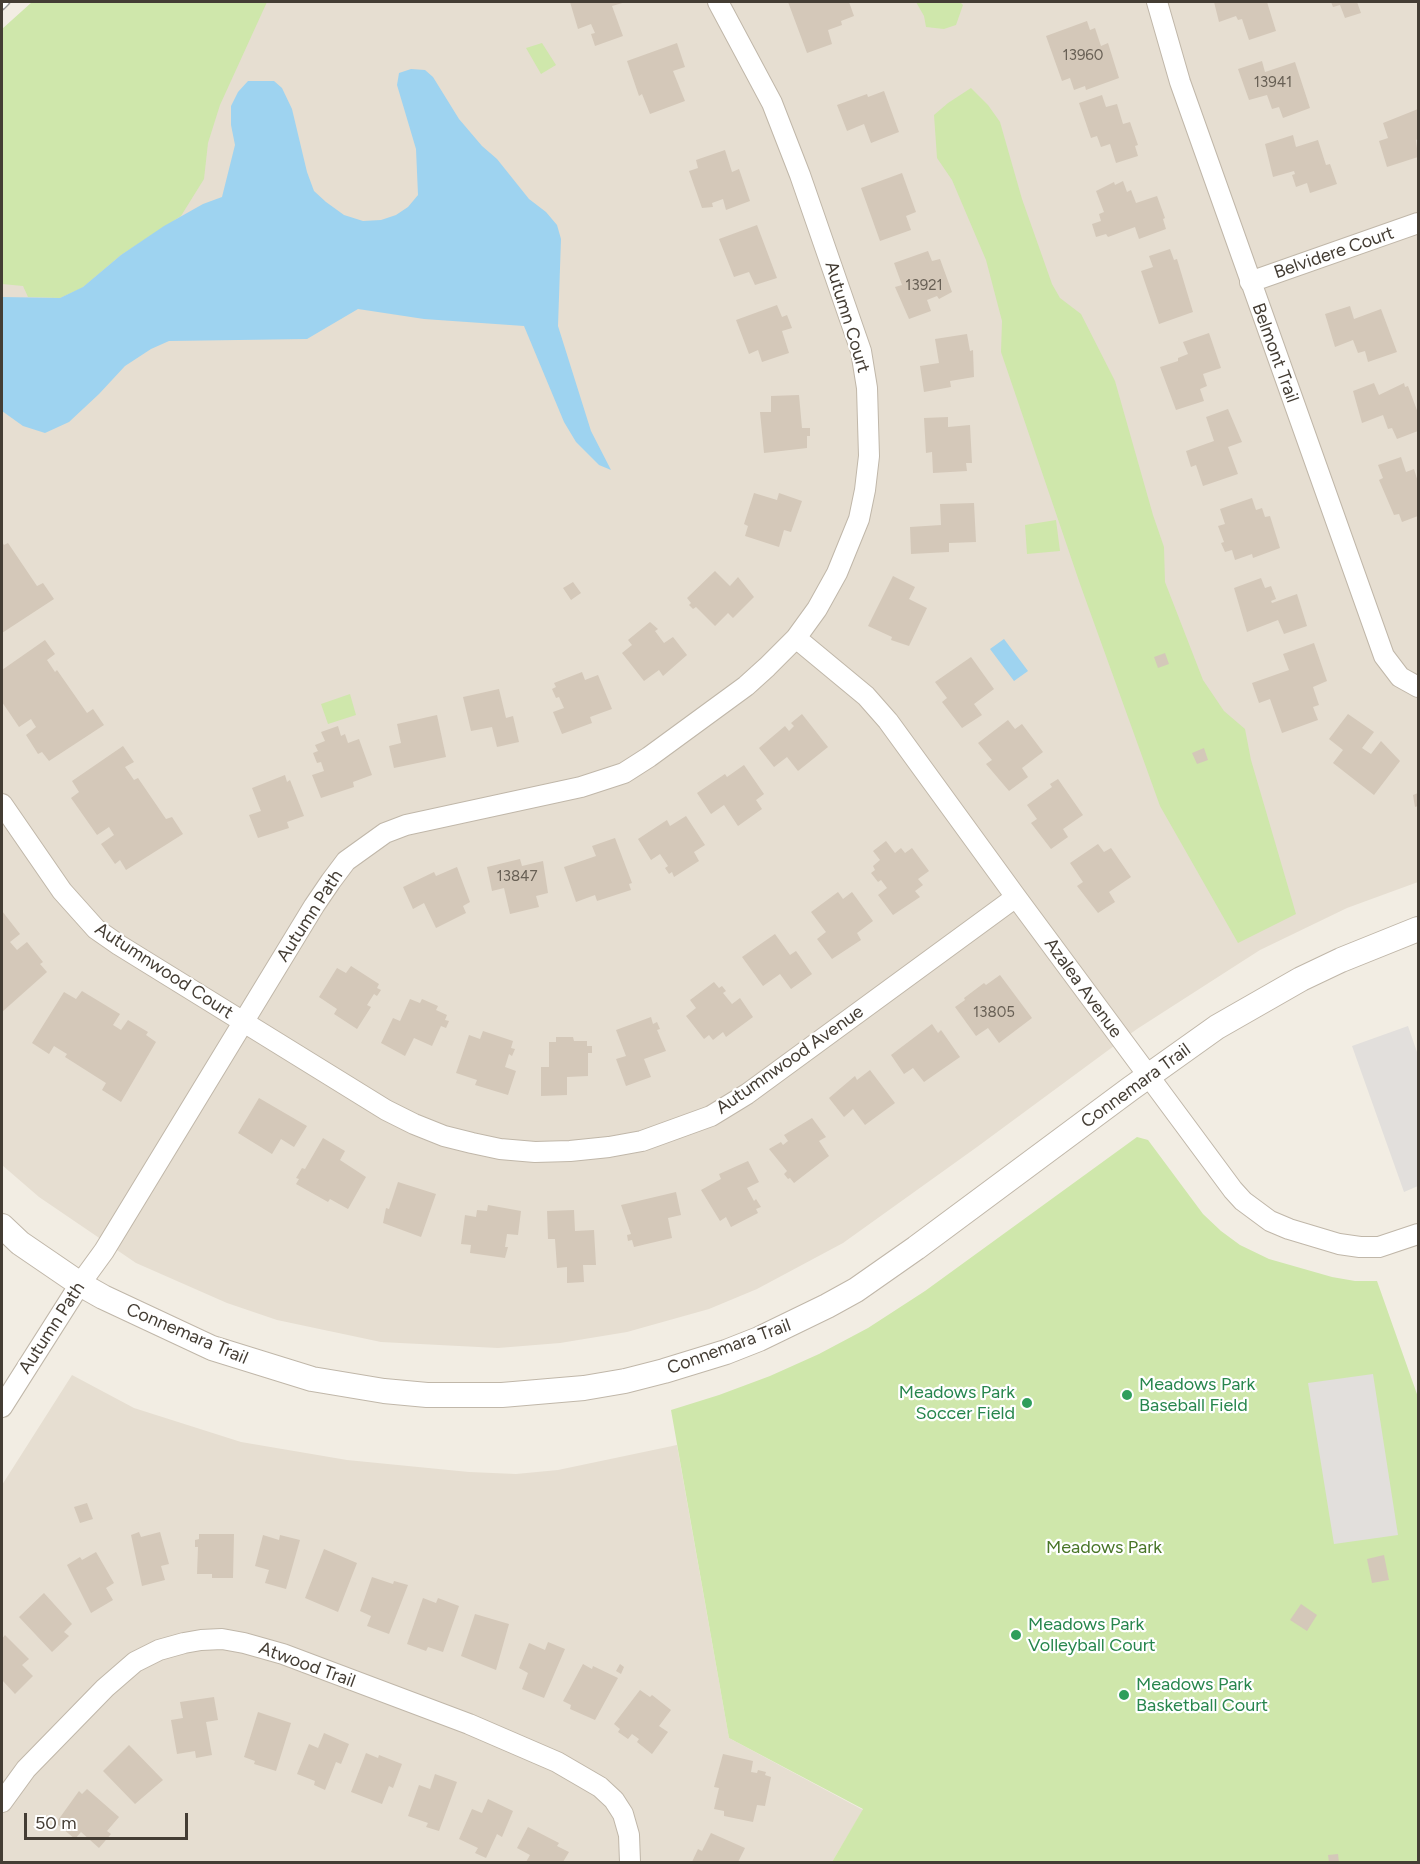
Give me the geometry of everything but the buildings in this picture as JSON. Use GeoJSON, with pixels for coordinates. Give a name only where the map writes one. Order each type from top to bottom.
{"type":"FeatureCollection","features":[{"type":"Feature","properties":{"kind":"street","name":"Autumn Court"},"geometry":{"type":"LineString","coordinates":[[718,2],[772,103],[793,156],[861,351],[867,388],[869,456],[859,519],[837,573],[817,609],[796,638]]}},
{"type":"Feature","properties":{"kind":"street","name":"Belmont Trail"},"geometry":{"type":"LineString","coordinates":[[1157,2],[1176,72],[1384,656],[1400,677],[1419,687]]}},
{"type":"Feature","properties":{"kind":"street","name":"Belvidere Court"},"geometry":{"type":"LineString","coordinates":[[1250,282],[1419,223]]}},
{"type":"Feature","properties":{"kind":"street","name":"Azalea Avenue"},"geometry":{"type":"LineString","coordinates":[[796,638],[879,709],[1148,1076],[1243,1201],[1270,1221],[1288,1229],[1339,1244],[1379,1247],[1419,1234]]}},
{"type":"Feature","properties":{"kind":"street","name":"Autumn Path"},"geometry":{"type":"LineString","coordinates":[[2,1407],[80,1284],[104,1251],[242,1022],[330,881],[346,861],[385,833],[426,819],[581,787],[624,773],[746,686],[796,638]]}},
{"type":"Feature","properties":{"kind":"street","name":"Autumnwood Court"},"geometry":{"type":"LineString","coordinates":[[2,804],[62,891],[96,929],[242,1022]]}},
{"type":"Feature","properties":{"kind":"street","name":"Autumnwood Avenue"},"geometry":{"type":"LineString","coordinates":[[242,1022],[386,1110],[444,1136],[500,1149],[535,1152],[609,1147],[642,1141],[679,1129],[711,1116],[747,1094],[1016,897]]}},
{"type":"Feature","properties":{"kind":"street","name":"Connemara Trail"},"geometry":{"type":"LineString","coordinates":[[2,1226],[20,1243],[103,1297],[212,1348],[312,1379],[384,1391],[427,1395],[542,1393],[625,1381],[726,1352],[759,1339],[856,1290],[1217,1027],[1264,999],[1341,960],[1419,929]]}},
{"type":"Feature","properties":{"kind":"street","name":"Atwood Trail"},"geometry":{"type":"LineString","coordinates":[[2,1802],[26,1769],[119,1674],[135,1662],[159,1650],[184,1643],[201,1640],[244,1642],[283,1654],[469,1724],[557,1762],[600,1787],[614,1800],[623,1814],[629,1835],[630,1863]]}},
{"type":"Feature","properties":{"kind":"shaded area"},"geometry":{"type":"Polygon","coordinates":[[[70,2],[1418,2],[1418,882],[1347,908],[1260,950],[1137,1029],[843,1243],[757,1289],[709,1309],[627,1332],[560,1343],[498,1348],[381,1342],[277,1320],[227,1303],[136,1263],[39,1197],[2,1165],[2,65],[70,2]]]}},
{"type":"Feature","properties":{"kind":"shaded area"},"geometry":{"type":"Polygon","coordinates":[[[1408,1026],[1418,1055],[1418,1186],[1404,1192],[1352,1046],[1408,1026]]]}},
{"type":"Feature","properties":{"kind":"shaded area"},"geometry":{"type":"Polygon","coordinates":[[[1373,1374],[1398,1535],[1334,1544],[1308,1383],[1373,1374]]]}},
{"type":"Feature","properties":{"kind":"shaded area"},"geometry":{"type":"Polygon","coordinates":[[[72,1375],[134,1408],[241,1442],[347,1460],[469,1472],[516,1474],[558,1470],[677,1445],[729,1738],[863,1810],[832,1862],[2,1862],[2,1485],[72,1375]]]}},
{"type":"Feature","properties":{"kind":"green space"},"geometry":{"type":"Polygon","coordinates":[[[32,2],[267,2],[220,105],[208,143],[204,179],[181,216],[121,255],[82,288],[60,298],[28,297],[23,286],[2,284],[2,29],[32,2]]]}},
{"type":"Feature","properties":{"kind":"green space"},"geometry":{"type":"Polygon","coordinates":[[[916,2],[960,2],[963,5],[956,25],[944,29],[926,27],[924,16],[916,2]]]}},
{"type":"Feature","properties":{"kind":"green space"},"geometry":{"type":"Polygon","coordinates":[[[542,43],[556,65],[541,74],[526,48],[542,43]]]}},
{"type":"Feature","properties":{"kind":"green space"},"geometry":{"type":"Polygon","coordinates":[[[971,88],[988,105],[1000,122],[1022,199],[1052,284],[1060,298],[1081,314],[1115,381],[1164,547],[1165,582],[1203,680],[1224,711],[1245,729],[1251,760],[1296,914],[1238,943],[1160,806],[1080,584],[1001,352],[1002,321],[986,260],[952,180],[937,158],[934,115],[971,88]]]}},
{"type":"Feature","properties":{"kind":"green space"},"geometry":{"type":"Polygon","coordinates":[[[1056,520],[1060,551],[1027,554],[1025,525],[1056,520]]]}},
{"type":"Feature","properties":{"kind":"green space"},"geometry":{"type":"Polygon","coordinates":[[[350,694],[356,715],[328,724],[321,704],[350,694]]]}},
{"type":"Feature","properties":{"kind":"green space","name":"Meadows Park"},"geometry":{"type":"Polygon","coordinates":[[[1137,1137],[1148,1140],[1203,1214],[1240,1245],[1269,1259],[1332,1277],[1355,1281],[1377,1281],[1418,1397],[1418,1862],[832,1862],[863,1809],[729,1738],[671,1410],[770,1376],[868,1328],[925,1291],[1137,1137]]]}},
{"type":"Feature","properties":{"kind":"water"},"geometry":{"type":"Polygon","coordinates":[[[411,69],[425,70],[433,77],[459,119],[482,146],[497,159],[529,199],[546,212],[557,225],[561,239],[558,326],[591,431],[611,470],[599,465],[576,442],[564,422],[524,326],[424,319],[358,309],[307,339],[169,341],[151,349],[125,366],[69,422],[45,433],[23,426],[2,411],[2,297],[60,298],[83,287],[121,255],[164,226],[203,204],[222,197],[235,145],[231,125],[231,106],[238,92],[248,81],[274,81],[282,88],[292,109],[307,172],[314,191],[326,202],[344,215],[363,221],[381,220],[396,215],[408,207],[418,195],[416,149],[397,85],[399,73],[411,69]]]}},
{"type":"Feature","properties":{"kind":"water"},"geometry":{"type":"Polygon","coordinates":[[[1004,639],[1028,671],[1014,681],[990,649],[1004,639]]]}},
{"type":"Feature","properties":{"kind":"railway"},"geometry":{"type":"LineString","coordinates":[[2,7],[7,2]]}},
{"type":"Feature","properties":{"kind":"place","name":"Meadows Park Baseball Field"},"geometry":{"type":"Point","coordinates":[1127,1395]}},
{"type":"Feature","properties":{"kind":"place","name":"Meadows Park Soccer Field"},"geometry":{"type":"Point","coordinates":[1027,1403]}},
{"type":"Feature","properties":{"kind":"place","name":"Meadows Park Volleyball Court"},"geometry":{"type":"Point","coordinates":[1016,1635]}},
{"type":"Feature","properties":{"kind":"place","name":"Meadows Park Basketball Court"},"geometry":{"type":"Point","coordinates":[1124,1695]}}]}
